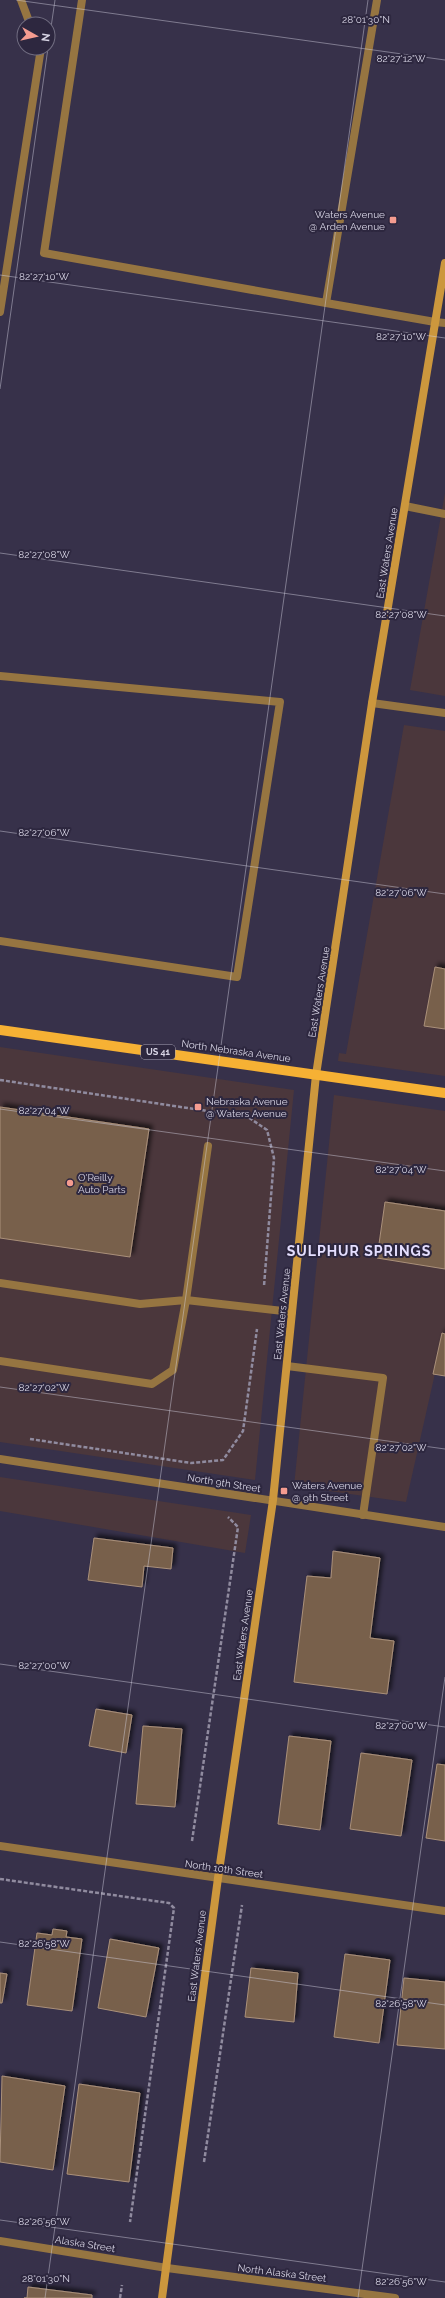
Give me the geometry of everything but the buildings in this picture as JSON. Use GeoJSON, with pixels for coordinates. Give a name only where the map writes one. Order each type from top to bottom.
{"type":"FeatureCollection","features":[{"type":"Feature","properties":{"kind":"main road","name":"North Nebraska Avenue"},"geometry":{"type":"LineString","coordinates":[[0,1030],[445,1094]]}},
{"type":"Feature","properties":{"kind":"street"},"geometry":{"type":"LineString","coordinates":[[21,0],[27,16]]}},
{"type":"Feature","properties":{"kind":"street"},"geometry":{"type":"LineString","coordinates":[[82,0],[44,254],[445,323]]}},
{"type":"Feature","properties":{"kind":"street"},"geometry":{"type":"LineString","coordinates":[[326,303],[377,0]]}},
{"type":"Feature","properties":{"kind":"street"},"geometry":{"type":"LineString","coordinates":[[0,312],[41,56]]}},
{"type":"Feature","properties":{"kind":"street","name":"East Waters Avenue"},"geometry":{"type":"LineString","coordinates":[[162,2298],[218,1878],[273,1500],[316,1075],[372,703],[445,262]]}},
{"type":"Feature","properties":{"kind":"street"},"geometry":{"type":"LineString","coordinates":[[405,506],[445,514]]}},
{"type":"Feature","properties":{"kind":"street"},"geometry":{"type":"LineString","coordinates":[[0,676],[280,702],[237,977],[0,941]]}},
{"type":"Feature","properties":{"kind":"street"},"geometry":{"type":"LineString","coordinates":[[372,703],[445,713]]}},
{"type":"Feature","properties":{"kind":"street"},"geometry":{"type":"LineString","coordinates":[[0,1361],[152,1384],[173,1370],[186,1300],[208,1146]]}},
{"type":"Feature","properties":{"kind":"street"},"geometry":{"type":"LineString","coordinates":[[0,1283],[140,1304],[186,1300],[292,1312]]}},
{"type":"Feature","properties":{"kind":"street"},"geometry":{"type":"LineString","coordinates":[[287,1366],[383,1378],[363,1515]]}},
{"type":"Feature","properties":{"kind":"street","name":"North 9th Street"},"geometry":{"type":"LineString","coordinates":[[0,1459],[445,1527]]}},
{"type":"Feature","properties":{"kind":"street","name":"North 10th Street"},"geometry":{"type":"LineString","coordinates":[[0,1846],[445,1911]]}},
{"type":"Feature","properties":{"kind":"street","name":"Alaska Street"},"geometry":{"type":"LineString","coordinates":[[0,2241],[167,2268]]}},
{"type":"Feature","properties":{"kind":"street","name":"North Alaska Street"},"geometry":{"type":"LineString","coordinates":[[167,2268],[395,2298]]}},
{"type":"Feature","properties":{"kind":"path"},"geometry":{"type":"LineString","coordinates":[[192,1841],[238,1527],[224,1512]]}},
{"type":"Feature","properties":{"kind":"path"},"geometry":{"type":"LineString","coordinates":[[0,1879],[169,1903],[174,1908],[130,2222]]}},
{"type":"Feature","properties":{"kind":"path"},"geometry":{"type":"LineString","coordinates":[[203,2170],[242,1906]]}},
{"type":"Feature","properties":{"kind":"path"},"geometry":{"type":"LineString","coordinates":[[120,2298],[122,2284]]}},
{"type":"Feature","properties":{"kind":"shaded area"},"geometry":{"type":"Polygon","coordinates":[[[445,493],[445,696],[410,690],[445,493]]]}},
{"type":"Feature","properties":{"kind":"shaded area"},"geometry":{"type":"Polygon","coordinates":[[[404,725],[445,731],[445,1076],[338,1061],[339,1053],[346,1054],[404,725]]]}},
{"type":"Feature","properties":{"kind":"shaded area"},"geometry":{"type":"Polygon","coordinates":[[[0,1047],[294,1090],[255,1480],[0,1442],[0,1047]]]}},
{"type":"Feature","properties":{"kind":"shaded area"},"geometry":{"type":"Polygon","coordinates":[[[334,1095],[445,1111],[445,1370],[436,1369],[406,1502],[294,1486],[334,1095]]]}},
{"type":"Feature","properties":{"kind":"shaded area"},"geometry":{"type":"Polygon","coordinates":[[[0,1477],[251,1515],[245,1553],[0,1511],[0,1477]]]}},
{"type":"Feature","properties":{"kind":"place","name":"Waters Avenue @ Arden Avenue"},"geometry":{"type":"Point","coordinates":[393,220]}},
{"type":"Feature","properties":{"kind":"place","name":"Nebraska Avenue @ Waters Avenue"},"geometry":{"type":"Point","coordinates":[198,1107]}},
{"type":"Feature","properties":{"kind":"place","name":"O'Reilly Auto Parts"},"geometry":{"type":"Point","coordinates":[70,1183]}},
{"type":"Feature","properties":{"kind":"place","name":"Waters Avenue @ 9th Street"},"geometry":{"type":"Point","coordinates":[284,1491]}},
{"type":"Feature","properties":{"kind":"district","name":"SULPHUR SPRINGS"},"geometry":{"type":"Point","coordinates":[359,1251]}}]}
